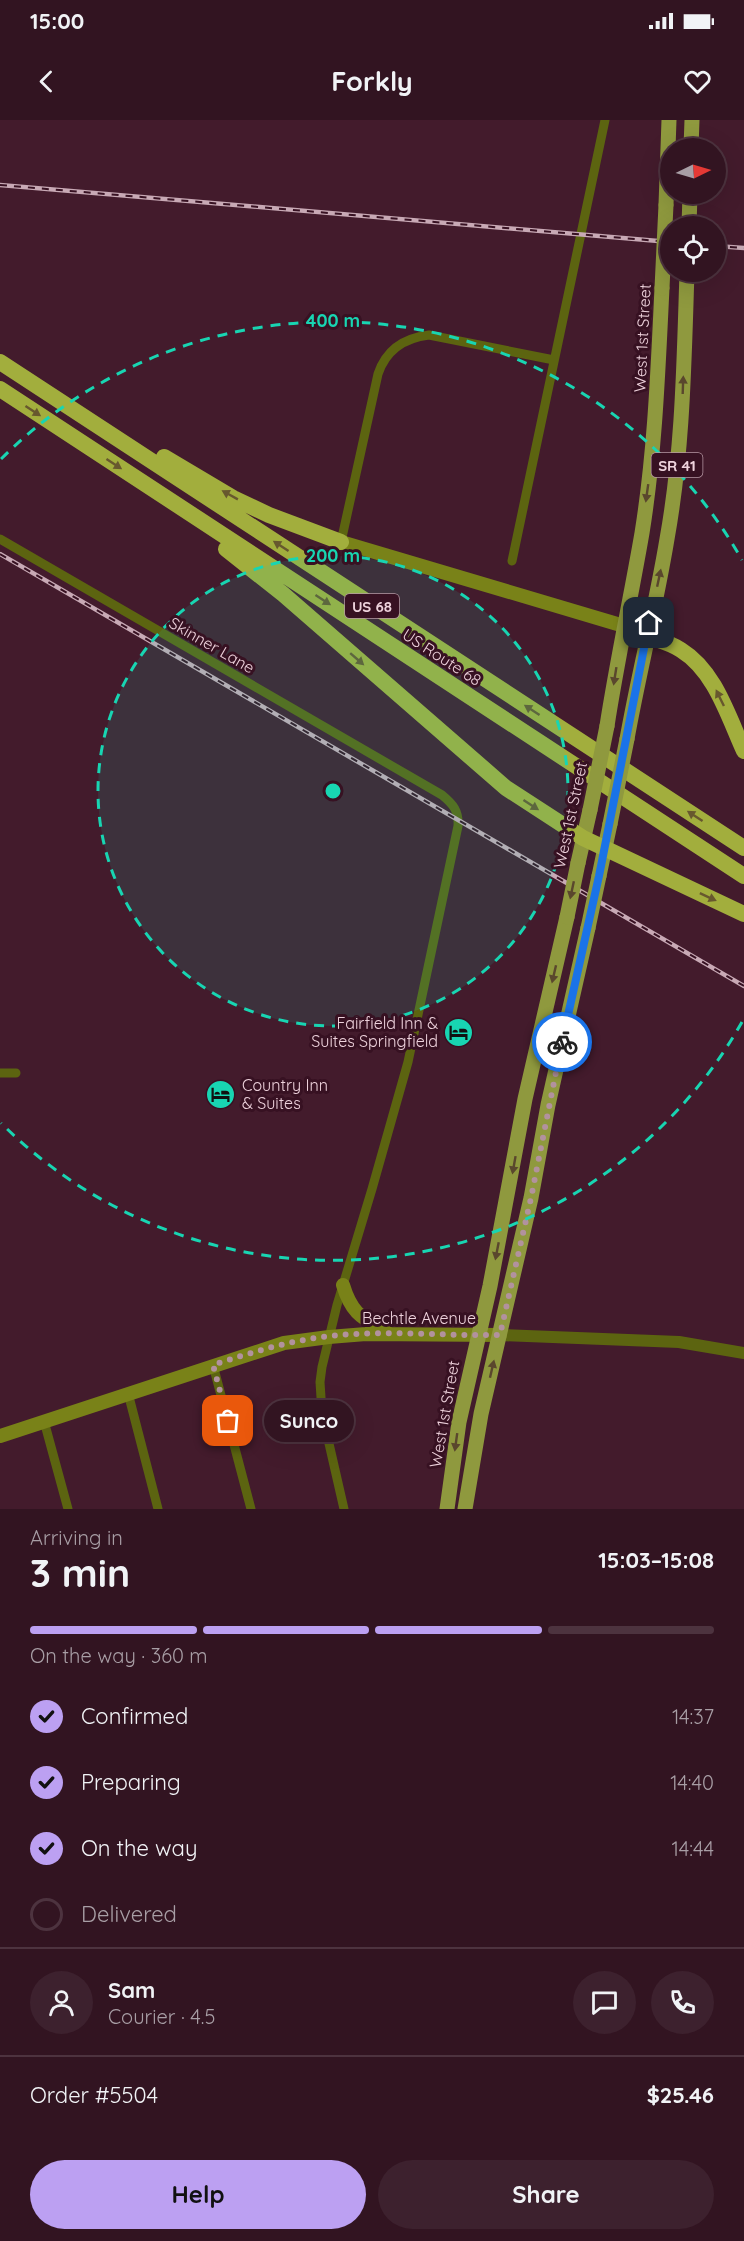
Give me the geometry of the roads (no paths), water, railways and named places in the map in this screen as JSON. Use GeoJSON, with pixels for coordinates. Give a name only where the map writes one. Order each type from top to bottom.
{"type":"FeatureCollection","features":[{"type":"Feature","properties":{"kind":"highway","name":"US Route 68"},"geometry":{"type":"LineString","coordinates":[[0,363],[744,848]]}},
{"type":"Feature","properties":{"kind":"highway"},"geometry":{"type":"LineString","coordinates":[[36,386],[122,430],[233,498],[269,515],[341,542]]}},
{"type":"Feature","properties":{"kind":"highway","name":"US Route 68"},"geometry":{"type":"LineString","coordinates":[[0,389],[744,876]]}},
{"type":"Feature","properties":{"kind":"highway"},"geometry":{"type":"LineString","coordinates":[[169,499],[192,523],[283,594],[506,788],[583,838],[744,914]]}},
{"type":"Feature","properties":{"kind":"highway"},"geometry":{"type":"LineString","coordinates":[[647,636],[680,649],[704,671],[720,697],[744,751]]}},
{"type":"Feature","properties":{"kind":"main road","name":"West 1st Street"},"geometry":{"type":"LineString","coordinates":[[447,1509],[459,1422],[506,1205],[525,1100],[608,726],[642,533],[657,400],[669,120]]}},
{"type":"Feature","properties":{"kind":"main road"},"geometry":{"type":"LineString","coordinates":[[691,138],[692,120]]}},
{"type":"Feature","properties":{"kind":"main road","name":"SR 41"},"geometry":{"type":"LineString","coordinates":[[465,1509],[481,1414],[588,928],[667,539],[682,406],[686,282]]}},
{"type":"Feature","properties":{"kind":"main road"},"geometry":{"type":"LineString","coordinates":[[341,542],[624,626],[647,636]]}},
{"type":"Feature","properties":{"kind":"main road"},"geometry":{"type":"LineString","coordinates":[[343,1285],[355,1312],[362,1319],[390,1334]]}},
{"type":"Feature","properties":{"kind":"main road","name":"Bechtle Avenue"},"geometry":{"type":"LineString","coordinates":[[0,1436],[284,1343],[328,1336],[500,1335]]}},
{"type":"Feature","properties":{"kind":"street"},"geometry":{"type":"LineString","coordinates":[[512,561],[605,120]]}},
{"type":"Feature","properties":{"kind":"street"},"geometry":{"type":"LineString","coordinates":[[341,542],[378,374],[381,365],[392,351],[409,340],[429,335],[554,360]]}},
{"type":"Feature","properties":{"kind":"street","name":"Skinner Lane"},"geometry":{"type":"LineString","coordinates":[[0,539],[450,801],[457,811],[458,826],[408,1062],[343,1285]]}},
{"type":"Feature","properties":{"kind":"street"},"geometry":{"type":"LineString","coordinates":[[0,1073],[16,1073]]}},
{"type":"Feature","properties":{"kind":"street"},"geometry":{"type":"LineString","coordinates":[[343,1285],[328,1336],[322,1367],[320,1396],[328,1444],[344,1509]]}},
{"type":"Feature","properties":{"kind":"street","name":"Bechtle Avenue"},"geometry":{"type":"LineString","coordinates":[[500,1335],[679,1342],[744,1353]]}},
{"type":"Feature","properties":{"kind":"street"},"geometry":{"type":"LineString","coordinates":[[213,1365],[251,1509]]}},
{"type":"Feature","properties":{"kind":"street"},"geometry":{"type":"LineString","coordinates":[[128,1393],[158,1509]]}},
{"type":"Feature","properties":{"kind":"street"},"geometry":{"type":"LineString","coordinates":[[44,1421],[68,1509]]}},
{"type":"Feature","properties":{"kind":"railway"},"geometry":{"type":"LineString","coordinates":[[0,185],[660,241]]}},
{"type":"Feature","properties":{"kind":"railway"},"geometry":{"type":"LineString","coordinates":[[726,247],[744,248]]}},
{"type":"Feature","properties":{"kind":"railway"},"geometry":{"type":"LineString","coordinates":[[0,554],[744,986]]}},
{"type":"Feature","properties":{"kind":"place","name":"Fairfield Inn & Suites Springfield"},"geometry":{"type":"Point","coordinates":[459,1032]}},
{"type":"Feature","properties":{"kind":"place","name":"Country Inn & Suites"},"geometry":{"type":"Point","coordinates":[221,1094]}},
{"type":"Feature","properties":{"kind":"place","name":"Sunco"},"geometry":{"type":"Point","coordinates":[228,1421]}}]}
